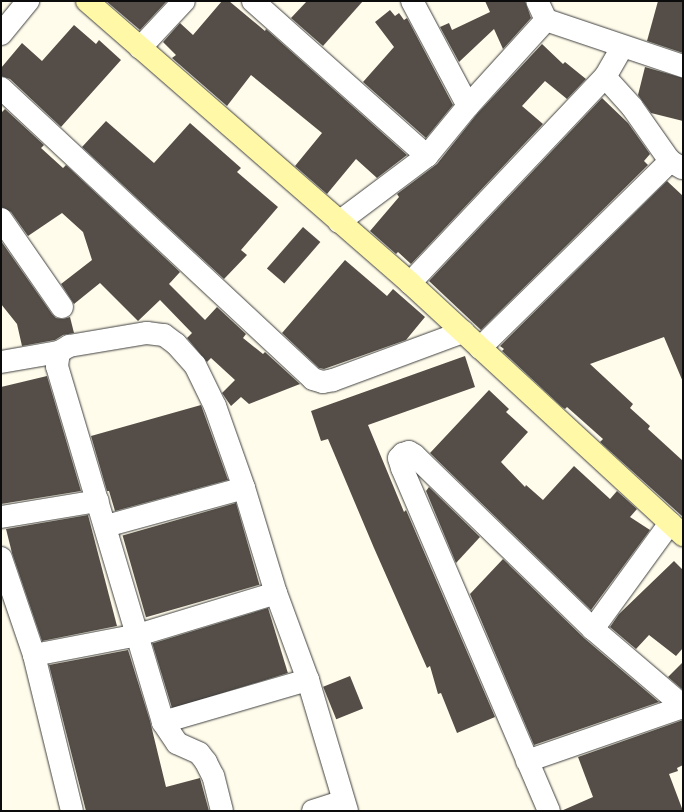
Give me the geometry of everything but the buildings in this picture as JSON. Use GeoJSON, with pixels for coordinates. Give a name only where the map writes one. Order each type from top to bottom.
{"type":"FeatureCollection","features":[{"type":"Feature","properties":{"kind":"street"},"geometry":{"type":"LineString","coordinates":[[1,34],[28,1]]}},
{"type":"Feature","properties":{"kind":"street"},"geometry":{"type":"LineString","coordinates":[[87,1],[410,283],[677,529],[593,629]]}},
{"type":"Feature","properties":{"kind":"street"},"geometry":{"type":"LineString","coordinates":[[140,48],[184,1]]}},
{"type":"Feature","properties":{"kind":"street"},"geometry":{"type":"LineString","coordinates":[[253,1],[427,156]]}},
{"type":"Feature","properties":{"kind":"street"},"geometry":{"type":"LineString","coordinates":[[412,1],[468,106]]}},
{"type":"Feature","properties":{"kind":"street"},"geometry":{"type":"LineString","coordinates":[[339,222],[427,156],[468,106],[541,11],[622,47],[683,66]]}},
{"type":"Feature","properties":{"kind":"street"},"geometry":{"type":"LineString","coordinates":[[410,283],[605,77],[622,47]]}},
{"type":"Feature","properties":{"kind":"street"},"geometry":{"type":"LineString","coordinates":[[480,348],[676,165],[632,107],[605,77]]}},
{"type":"Feature","properties":{"kind":"street"},"geometry":{"type":"LineString","coordinates":[[1,88],[313,379],[323,382],[333,380],[463,332]]}},
{"type":"Feature","properties":{"kind":"street"},"geometry":{"type":"LineString","coordinates":[[1,219],[62,307]]}},
{"type":"Feature","properties":{"kind":"street"},"geometry":{"type":"LineString","coordinates":[[1,362],[59,352],[69,346],[147,333],[164,335],[176,344],[195,366],[207,388],[244,488],[276,592],[308,680],[345,806],[313,811]]}},
{"type":"Feature","properties":{"kind":"street"},"geometry":{"type":"LineString","coordinates":[[59,352],[56,366],[106,526],[163,722],[177,743],[199,753],[206,762],[213,776],[222,811]]}},
{"type":"Feature","properties":{"kind":"street"},"geometry":{"type":"LineString","coordinates":[[549,811],[399,458],[408,452],[414,455],[593,629],[683,706]]}},
{"type":"Feature","properties":{"kind":"street"},"geometry":{"type":"LineString","coordinates":[[106,526],[244,488]]}},
{"type":"Feature","properties":{"kind":"street"},"geometry":{"type":"LineString","coordinates":[[1,517],[98,501]]}},
{"type":"Feature","properties":{"kind":"street"},"geometry":{"type":"LineString","coordinates":[[1,558],[34,655],[72,811]]}},
{"type":"Feature","properties":{"kind":"street"},"geometry":{"type":"LineString","coordinates":[[34,655],[138,635],[276,592]]}},
{"type":"Feature","properties":{"kind":"street"},"geometry":{"type":"LineString","coordinates":[[163,722],[308,680]]}},
{"type":"Feature","properties":{"kind":"street"},"geometry":{"type":"LineString","coordinates":[[527,761],[683,706]]}}]}
